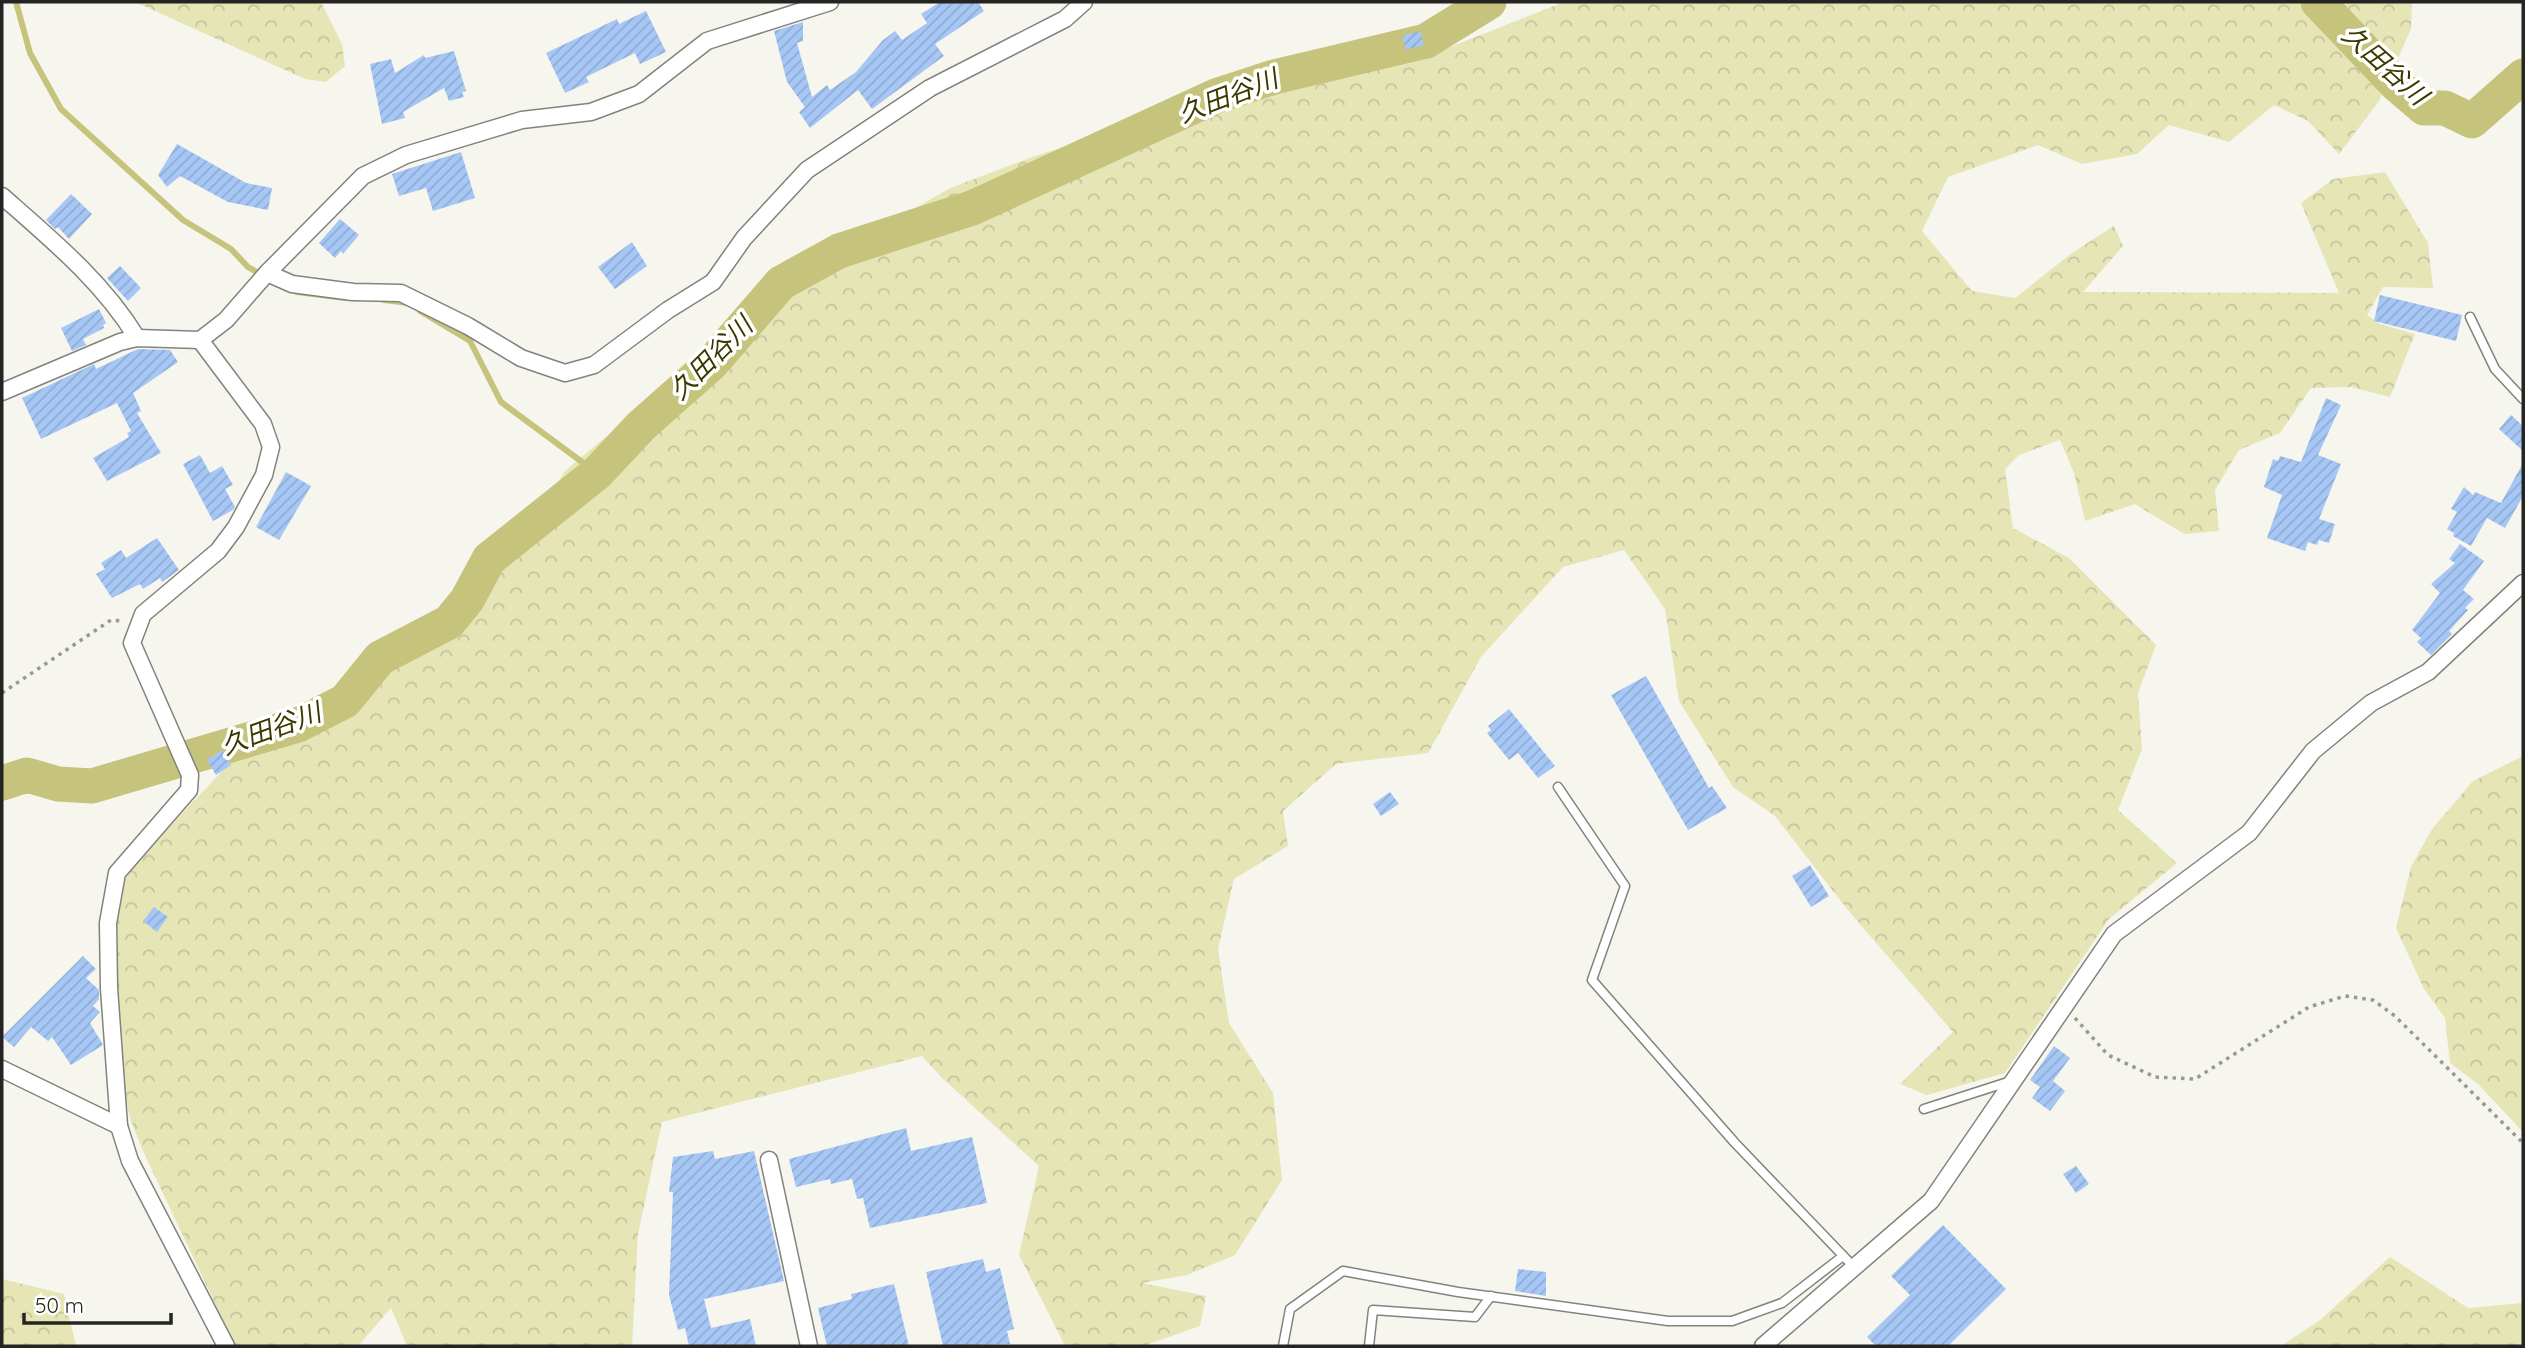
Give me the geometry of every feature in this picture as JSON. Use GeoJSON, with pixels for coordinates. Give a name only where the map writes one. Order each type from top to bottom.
{"type":"FeatureCollection","features":[{"type":"Feature","properties":{"kind":"street"},"geometry":{"type":"LineString","coordinates":[[2,392],[120,342],[137,338],[200,340],[226,320],[267,273],[363,176],[406,155],[522,120],[591,112],[639,94],[708,41],[830,2]]}},
{"type":"Feature","properties":{"kind":"street"},"geometry":{"type":"LineString","coordinates":[[267,273],[292,284],[353,292],[401,293],[468,326],[521,358],[565,373],[594,365],[668,310],[713,282],[744,238],[807,170],[930,88],[1065,19],[1084,2]]}},
{"type":"Feature","properties":{"kind":"street"},"geometry":{"type":"LineString","coordinates":[[2,196],[52,240],[119,308],[137,338]]}},
{"type":"Feature","properties":{"kind":"street"},"geometry":{"type":"LineString","coordinates":[[200,340],[263,424],[271,447],[264,475],[236,527],[218,551],[143,614],[132,643],[190,775],[189,790],[117,873],[108,923],[120,1126],[130,1161],[226,1346]]}},
{"type":"Feature","properties":{"kind":"street"},"geometry":{"type":"LineString","coordinates":[[1763,1346],[1848,1261],[1931,1201],[2114,934],[2249,833],[2313,751],[2371,703],[2428,672],[2523,583]]}},
{"type":"Feature","properties":{"kind":"street"},"geometry":{"type":"LineString","coordinates":[[2,1069],[120,1126]]}},
{"type":"Feature","properties":{"kind":"street"},"geometry":{"type":"LineString","coordinates":[[769,1160],[809,1346]]}},
{"type":"Feature","properties":{"kind":"lane"},"geometry":{"type":"LineString","coordinates":[[2470,317],[2495,369],[2523,400]]}},
{"type":"Feature","properties":{"kind":"lane"},"geometry":{"type":"LineString","coordinates":[[1283,1346],[1290,1309],[1343,1271],[1491,1296],[1668,1321],[1732,1321],[1782,1304],[1848,1261],[1735,1143],[1592,981],[1625,886],[1558,787]]}},
{"type":"Feature","properties":{"kind":"lane"},"geometry":{"type":"LineString","coordinates":[[1924,1109],[2014,1080]]}},
{"type":"Feature","properties":{"kind":"lane"},"geometry":{"type":"LineString","coordinates":[[1368,1346],[1373,1310],[1475,1317],[1491,1296]]}},
{"type":"Feature","properties":{"kind":"path"},"geometry":{"type":"LineString","coordinates":[[2,693],[111,620],[139,624]]}},
{"type":"Feature","properties":{"kind":"path"},"geometry":{"type":"LineString","coordinates":[[2065,1006],[2108,1055],[2155,1077],[2195,1079],[2309,1007],[2345,996],[2373,1000],[2395,1016],[2523,1143]]}},
{"type":"Feature","properties":{"kind":"green space"},"geometry":{"type":"Polygon","coordinates":[[[135,2],[321,2],[342,44],[345,66],[326,82],[305,79],[135,2]]]}},
{"type":"Feature","properties":{"kind":"green space"},"geometry":{"type":"Polygon","coordinates":[[[1564,2],[2412,2],[2411,29],[2379,101],[2339,154],[2308,121],[2274,105],[2229,142],[2169,125],[2137,154],[2082,164],[2038,145],[1948,177],[1922,231],[1972,291],[2015,298],[2072,253],[2114,226],[2123,246],[2083,292],[2339,293],[2301,203],[2333,179],[2385,172],[2428,243],[2433,288],[2383,287],[2367,315],[2380,324],[2415,334],[2390,397],[2351,387],[2311,388],[2280,433],[2239,450],[2215,490],[2219,531],[2184,534],[2135,504],[2085,521],[2074,473],[2060,440],[2019,455],[2005,469],[2013,528],[2069,558],[2156,645],[2138,693],[2142,749],[2118,810],[2177,863],[2109,919],[2005,1073],[1927,1095],[1900,1084],[1953,1032],[1847,909],[1775,816],[1733,787],[1679,701],[1665,609],[1624,550],[1563,567],[1481,657],[1428,753],[1336,764],[1283,811],[1288,846],[1234,879],[1218,949],[1229,1023],[1273,1093],[1282,1180],[1235,1255],[1187,1275],[1142,1283],[1206,1296],[1200,1326],[1143,1346],[1065,1346],[1019,1255],[1039,1166],[942,1078],[922,1056],[662,1122],[638,1234],[632,1346],[407,1346],[391,1308],[358,1346],[235,1346],[143,1151],[131,1121],[112,1049],[116,895],[135,863],[247,745],[280,727],[333,711],[388,661],[459,622],[484,576],[521,537],[566,470],[659,393],[690,360],[868,236],[948,189],[1032,157],[1176,111],[1445,49],[1564,2]]]}},
{"type":"Feature","properties":{"kind":"green space"},"geometry":{"type":"Polygon","coordinates":[[[2523,756],[2523,1132],[2478,1084],[2450,1063],[2445,1018],[2424,989],[2396,928],[2411,867],[2432,829],[2473,781],[2523,756]]]}},
{"type":"Feature","properties":{"kind":"green space"},"geometry":{"type":"Polygon","coordinates":[[[2390,1257],[2468,1308],[2523,1303],[2523,1346],[2281,1346],[2320,1320],[2390,1257]]]}},
{"type":"Feature","properties":{"kind":"green space"},"geometry":{"type":"Polygon","coordinates":[[[2,1279],[64,1294],[76,1346],[2,1346],[2,1279]]]}},
{"type":"Feature","properties":{"kind":"building"},"geometry":{"type":"Polygon","coordinates":[[[940,2],[978,2],[984,11],[935,44],[944,56],[872,109],[858,90],[810,128],[799,112],[805,107],[787,82],[774,31],[803,22],[803,41],[797,43],[812,97],[827,85],[830,90],[856,72],[883,40],[895,31],[902,40],[927,23],[921,14],[940,2]]]}},
{"type":"Feature","properties":{"kind":"building"},"geometry":{"type":"Polygon","coordinates":[[[646,11],[666,52],[640,64],[635,53],[586,77],[589,82],[565,93],[546,53],[617,19],[619,24],[646,11]]]}},
{"type":"Feature","properties":{"kind":"building"},"geometry":{"type":"Polygon","coordinates":[[[1420,31],[1424,45],[1406,50],[1402,36],[1420,31]]]}},
{"type":"Feature","properties":{"kind":"building"},"geometry":{"type":"Polygon","coordinates":[[[454,51],[466,91],[462,92],[464,97],[449,101],[444,88],[403,112],[405,118],[382,124],[370,64],[391,59],[395,73],[424,55],[425,58],[454,51]]]}},
{"type":"Feature","properties":{"kind":"building"},"geometry":{"type":"Polygon","coordinates":[[[177,144],[246,183],[272,188],[268,210],[228,202],[180,176],[167,187],[158,175],[177,144]]]}},
{"type":"Feature","properties":{"kind":"building"},"geometry":{"type":"Polygon","coordinates":[[[461,152],[475,198],[433,211],[426,188],[399,196],[392,174],[461,152]]]}},
{"type":"Feature","properties":{"kind":"building"},"geometry":{"type":"Polygon","coordinates":[[[71,194],[92,214],[69,239],[58,227],[55,229],[46,220],[71,194]]]}},
{"type":"Feature","properties":{"kind":"building"},"geometry":{"type":"Polygon","coordinates":[[[340,219],[359,235],[343,254],[341,251],[335,258],[319,243],[340,219]]]}},
{"type":"Feature","properties":{"kind":"building"},"geometry":{"type":"Polygon","coordinates":[[[632,242],[647,266],[615,289],[598,267],[632,242]]]}},
{"type":"Feature","properties":{"kind":"building"},"geometry":{"type":"Polygon","coordinates":[[[120,266],[141,288],[128,301],[107,278],[120,266]]]}},
{"type":"Feature","properties":{"kind":"building"},"geometry":{"type":"Polygon","coordinates":[[[2380,295],[2462,315],[2456,341],[2374,321],[2380,295]]]}},
{"type":"Feature","properties":{"kind":"building"},"geometry":{"type":"Polygon","coordinates":[[[99,309],[106,323],[104,328],[83,339],[86,345],[72,351],[61,328],[99,309]]]}},
{"type":"Feature","properties":{"kind":"building"},"geometry":{"type":"Polygon","coordinates":[[[138,349],[170,350],[178,362],[133,393],[141,411],[137,413],[161,453],[107,481],[93,458],[129,437],[127,433],[131,431],[117,403],[41,439],[22,398],[94,364],[96,369],[138,349]]]}},
{"type":"Feature","properties":{"kind":"building"},"geometry":{"type":"Polygon","coordinates":[[[2326,398],[2341,405],[2318,455],[2341,464],[2319,519],[2335,524],[2329,543],[2319,540],[2317,545],[2308,542],[2305,551],[2267,538],[2282,495],[2264,487],[2273,459],[2278,461],[2280,456],[2301,462],[2326,398]]]}},
{"type":"Feature","properties":{"kind":"building"},"geometry":{"type":"Polygon","coordinates":[[[2511,415],[2523,426],[2523,451],[2499,429],[2511,415]]]}},
{"type":"Feature","properties":{"kind":"building"},"geometry":{"type":"Polygon","coordinates":[[[200,455],[210,473],[222,466],[233,485],[225,489],[235,507],[213,521],[183,464],[200,455]]]}},
{"type":"Feature","properties":{"kind":"building"},"geometry":{"type":"Polygon","coordinates":[[[2523,463],[2523,496],[2505,528],[2487,518],[2471,546],[2453,536],[2454,533],[2447,529],[2457,512],[2451,509],[2464,487],[2473,495],[2475,492],[2501,503],[2523,463]]]}},
{"type":"Feature","properties":{"kind":"building"},"geometry":{"type":"Polygon","coordinates":[[[286,472],[311,486],[279,540],[256,527],[286,472]]]}},
{"type":"Feature","properties":{"kind":"building"},"geometry":{"type":"Polygon","coordinates":[[[157,538],[179,570],[162,582],[160,578],[143,589],[140,584],[112,598],[96,574],[105,569],[101,563],[121,550],[126,558],[157,538]]]}},
{"type":"Feature","properties":{"kind":"building"},"geometry":{"type":"Polygon","coordinates":[[[2460,544],[2484,561],[2463,590],[2474,599],[2465,608],[2468,610],[2449,631],[2452,634],[2431,655],[2417,642],[2421,638],[2412,630],[2440,593],[2431,584],[2455,563],[2449,559],[2460,544]]]}},
{"type":"Feature","properties":{"kind":"building"},"geometry":{"type":"Polygon","coordinates":[[[1646,676],[1709,788],[1712,786],[1727,808],[1688,830],[1611,695],[1646,676]]]}},
{"type":"Feature","properties":{"kind":"building"},"geometry":{"type":"Polygon","coordinates":[[[1509,709],[1555,766],[1538,778],[1518,753],[1509,760],[1487,733],[1491,730],[1488,726],[1509,709]]]}},
{"type":"Feature","properties":{"kind":"building"},"geometry":{"type":"Polygon","coordinates":[[[222,750],[231,765],[216,775],[207,760],[222,750]]]}},
{"type":"Feature","properties":{"kind":"building"},"geometry":{"type":"Polygon","coordinates":[[[1390,792],[1399,804],[1381,816],[1373,804],[1390,792]]]}},
{"type":"Feature","properties":{"kind":"building"},"geometry":{"type":"Polygon","coordinates":[[[1810,865],[1829,896],[1811,907],[1792,876],[1810,865]]]}},
{"type":"Feature","properties":{"kind":"building"},"geometry":{"type":"Polygon","coordinates":[[[154,907],[168,917],[157,932],[143,921],[154,907]]]}},
{"type":"Feature","properties":{"kind":"building"},"geometry":{"type":"Polygon","coordinates":[[[83,956],[96,969],[86,978],[99,990],[99,999],[93,1006],[100,1012],[90,1023],[103,1045],[71,1065],[52,1037],[48,1041],[31,1027],[14,1047],[2,1037],[83,956]]]}},
{"type":"Feature","properties":{"kind":"building"},"geometry":{"type":"Polygon","coordinates":[[[2054,1046],[2070,1058],[2053,1081],[2065,1091],[2050,1111],[2032,1098],[2040,1087],[2030,1080],[2054,1046]]]}},
{"type":"Feature","properties":{"kind":"building"},"geometry":{"type":"Polygon","coordinates":[[[906,1128],[911,1151],[972,1137],[987,1203],[870,1228],[863,1198],[857,1199],[852,1179],[831,1184],[830,1179],[796,1187],[789,1159],[906,1128]]]}},
{"type":"Feature","properties":{"kind":"building"},"geometry":{"type":"Polygon","coordinates":[[[713,1151],[715,1159],[754,1151],[784,1281],[704,1299],[711,1328],[750,1319],[756,1346],[689,1346],[685,1328],[678,1330],[669,1295],[673,1192],[669,1192],[673,1157],[713,1151]]]}},
{"type":"Feature","properties":{"kind":"building"},"geometry":{"type":"Polygon","coordinates":[[[2076,1166],[2089,1184],[2076,1193],[2063,1174],[2076,1166]]]}},
{"type":"Feature","properties":{"kind":"building"},"geometry":{"type":"Polygon","coordinates":[[[1943,1225],[2006,1289],[1948,1346],[1876,1346],[1867,1337],[1910,1295],[1891,1276],[1943,1225]]]}},
{"type":"Feature","properties":{"kind":"building"},"geometry":{"type":"Polygon","coordinates":[[[983,1259],[986,1272],[1000,1268],[1014,1329],[1007,1331],[1010,1344],[943,1346],[926,1272],[983,1259]]]}},
{"type":"Feature","properties":{"kind":"building"},"geometry":{"type":"Polygon","coordinates":[[[1518,1269],[1546,1272],[1546,1296],[1515,1291],[1518,1269]]]}},
{"type":"Feature","properties":{"kind":"building"},"geometry":{"type":"Polygon","coordinates":[[[894,1284],[909,1346],[827,1346],[818,1308],[852,1299],[851,1294],[894,1284]]]}},
{"type":"Feature","properties":{"kind":"waterway"},"geometry":{"type":"LineString","coordinates":[[16,2],[30,53],[61,109],[183,220],[231,249],[248,267],[262,275]]}},
{"type":"Feature","properties":{"kind":"waterway","name":"久田谷川"},"geometry":{"type":"LineString","coordinates":[[2,783],[27,775],[58,784],[92,786],[298,725],[345,701],[380,658],[449,622],[467,600],[489,559],[597,473],[641,426],[711,364],[781,283],[839,251],[972,208],[1216,96],[1274,77],[1426,41],[1489,2]]}},
{"type":"Feature","properties":{"kind":"waterway","name":"久田谷川"},"geometry":{"type":"LineString","coordinates":[[2318,2],[2397,85],[2424,108],[2445,108],[2472,121],[2523,76]]}},
{"type":"Feature","properties":{"kind":"waterway"},"geometry":{"type":"LineString","coordinates":[[297,292],[345,298]]}},
{"type":"Feature","properties":{"kind":"waterway"},"geometry":{"type":"LineString","coordinates":[[384,300],[408,303]]}},
{"type":"Feature","properties":{"kind":"waterway"},"geometry":{"type":"LineString","coordinates":[[420,311],[470,341],[501,402],[597,473]]}}]}
